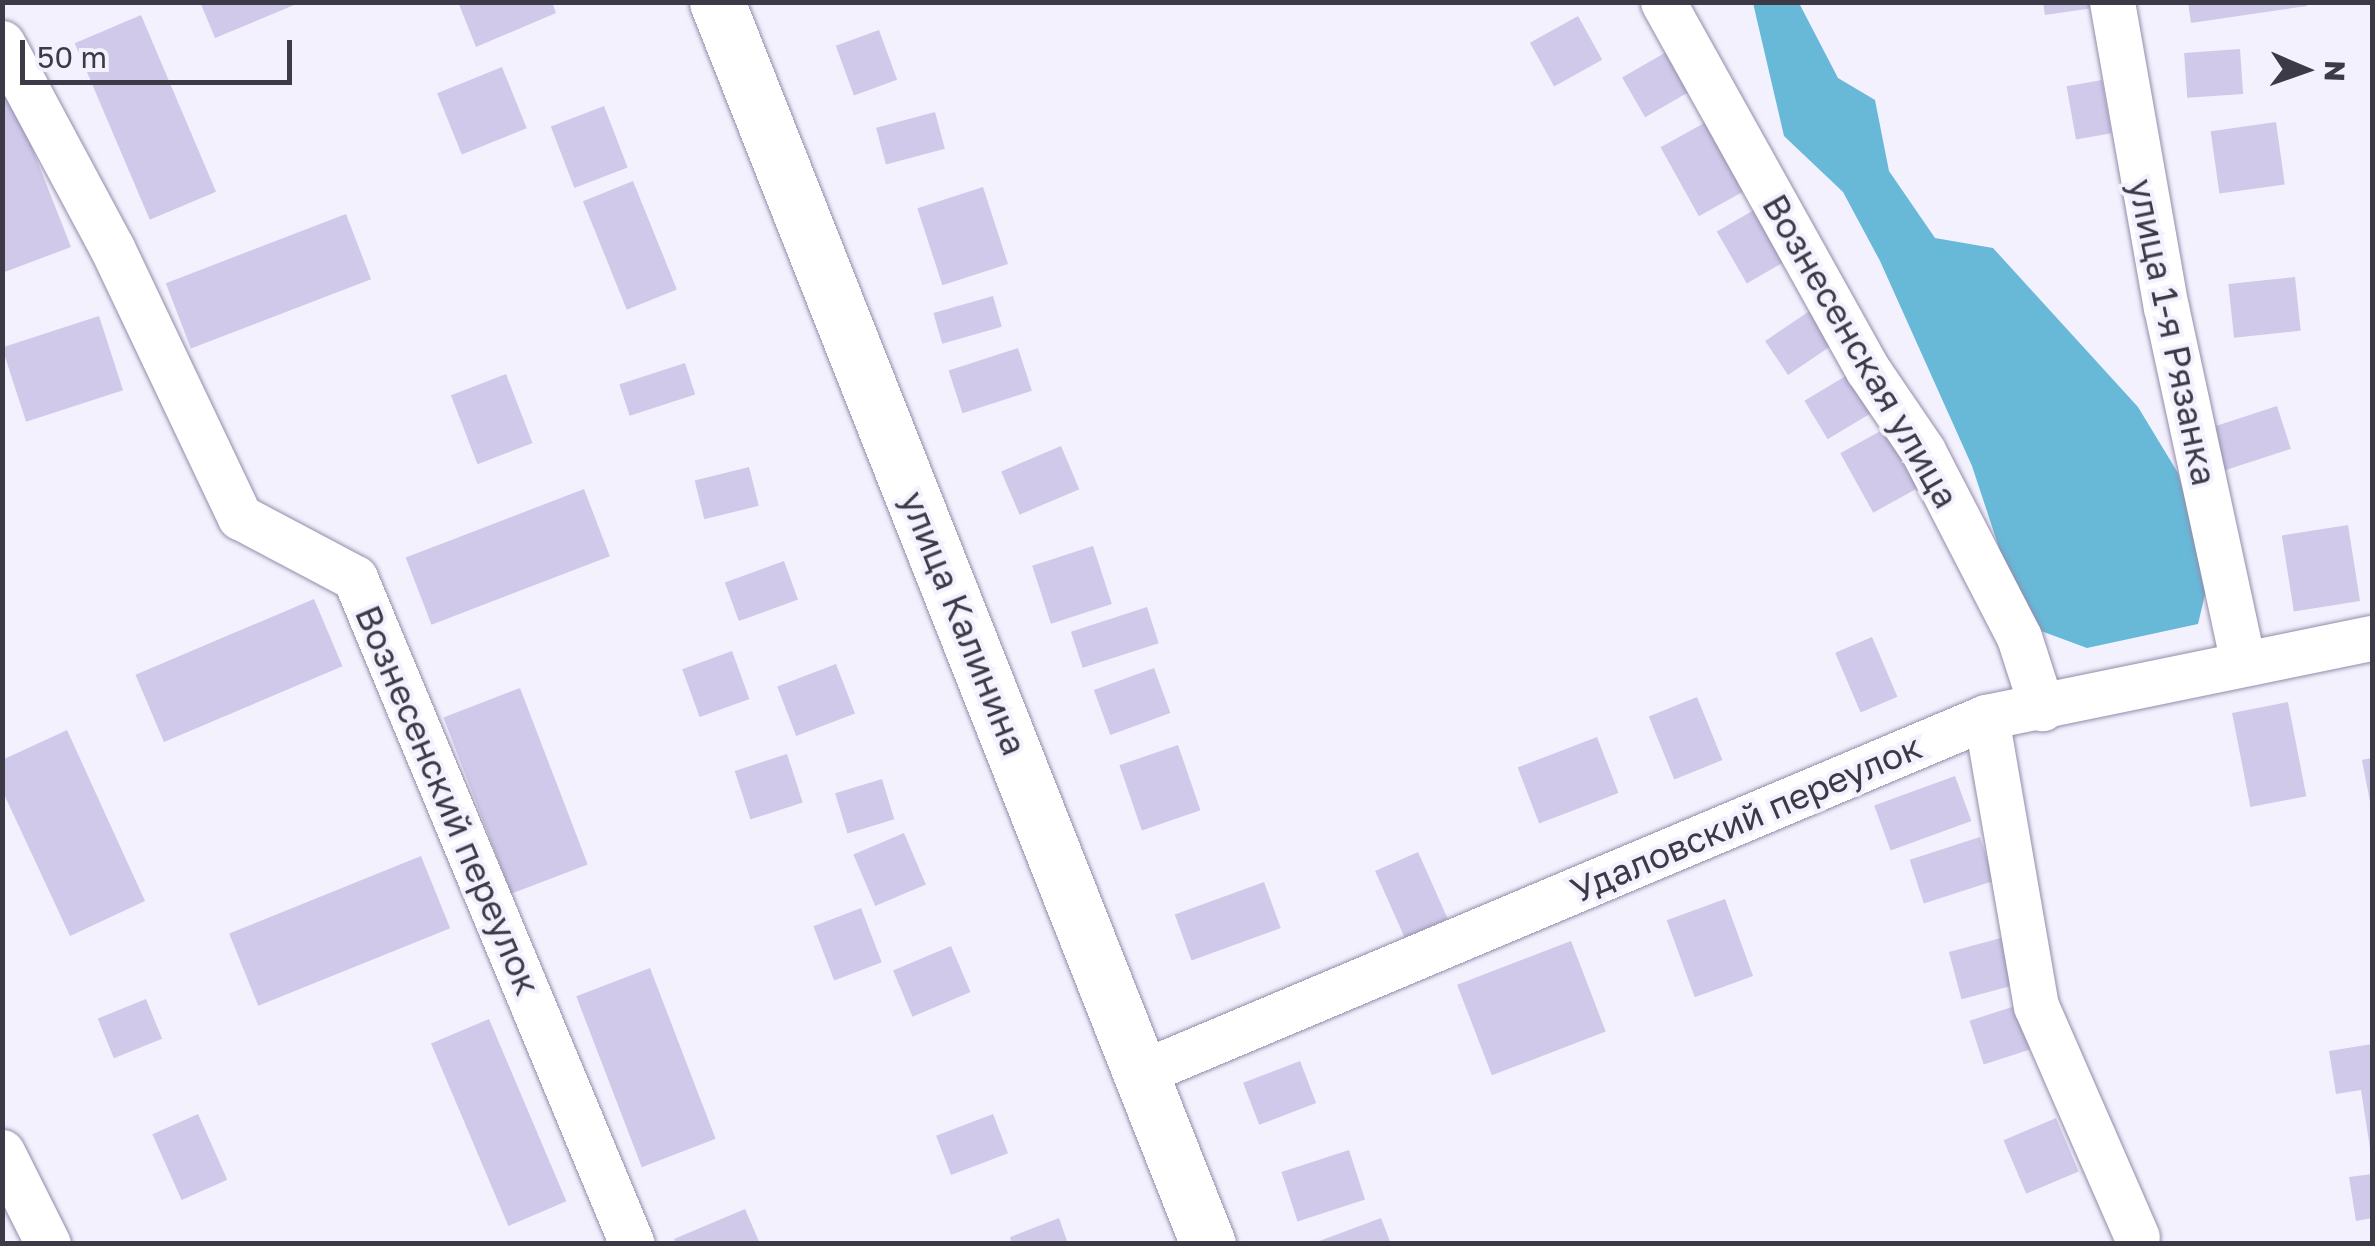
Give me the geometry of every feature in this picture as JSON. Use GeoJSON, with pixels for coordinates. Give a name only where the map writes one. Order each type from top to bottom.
{"type":"FeatureCollection","features":[{"type":"Feature","properties":{"kind":"main road","name":"улица Калинина"},"geometry":{"type":"LineString","coordinates":[[717,2],[1208,1244]]}},
{"type":"Feature","properties":{"kind":"street","name":"Вознесенская улица"},"geometry":{"type":"LineString","coordinates":[[1663,2],[1868,370],[1923,450],[2019,637],[2042,708]]}},
{"type":"Feature","properties":{"kind":"street","name":"улица 1-я Рязанка"},"geometry":{"type":"LineString","coordinates":[[2112,2],[2166,307],[2242,660]]}},
{"type":"Feature","properties":{"kind":"street","name":"Вознесенский переулок"},"geometry":{"type":"LineString","coordinates":[[2,43],[112,248],[240,516],[356,578],[632,1244]]}},
{"type":"Feature","properties":{"kind":"street","name":"Удаловский переулок"},"geometry":{"type":"LineString","coordinates":[[1142,1072],[1986,716],[2042,708],[2242,660],[2372,638]]}},
{"type":"Feature","properties":{"kind":"street"},"geometry":{"type":"LineString","coordinates":[[1986,716],[2036,1006],[2137,1237]]}},
{"type":"Feature","properties":{"kind":"street"},"geometry":{"type":"LineString","coordinates":[[2,1152],[48,1244]]}},
{"type":"Feature","properties":{"kind":"water"},"geometry":{"type":"Polygon","coordinates":[[[1753,3],[1799,3],[1838,78],[1875,100],[1889,171],[1935,238],[1993,248],[2138,407],[2178,473],[2209,578],[2198,624],[2087,648],[2041,631],[2011,584],[1972,466],[1880,261],[1843,192],[1784,136],[1753,3]]]}},
{"type":"Feature","properties":{"kind":"building"},"geometry":{"type":"Polygon","coordinates":[[[200,2],[299,2],[299,3],[215,38],[200,2]]]}},
{"type":"Feature","properties":{"kind":"building"},"geometry":{"type":"Polygon","coordinates":[[[458,2],[552,2],[556,13],[476,47],[458,2]]]}},
{"type":"Feature","properties":{"kind":"building"},"geometry":{"type":"Polygon","coordinates":[[[2043,2],[2092,2],[2093,8],[2045,15],[2043,2]]]}},
{"type":"Feature","properties":{"kind":"building"},"geometry":{"type":"Polygon","coordinates":[[[2188,2],[2306,2],[2307,6],[2191,23],[2188,2]]]}},
{"type":"Feature","properties":{"kind":"building"},"geometry":{"type":"Polygon","coordinates":[[[141,15],[216,192],[150,220],[75,43],[141,15]]]}},
{"type":"Feature","properties":{"kind":"building"},"geometry":{"type":"Polygon","coordinates":[[[1578,16],[1602,60],[1554,86],[1530,43],[1578,16]]]}},
{"type":"Feature","properties":{"kind":"building"},"geometry":{"type":"Polygon","coordinates":[[[879,30],[897,80],[854,96],[836,46],[879,30]]]}},
{"type":"Feature","properties":{"kind":"building"},"geometry":{"type":"Polygon","coordinates":[[[2240,49],[2243,94],[2187,98],[2184,53],[2240,49]]]}},
{"type":"Feature","properties":{"kind":"building"},"geometry":{"type":"Polygon","coordinates":[[[1668,51],[1691,91],[1645,117],[1622,78],[1668,51]]]}},
{"type":"Feature","properties":{"kind":"building"},"geometry":{"type":"Polygon","coordinates":[[[502,67],[527,128],[462,154],[437,93],[502,67]]]}},
{"type":"Feature","properties":{"kind":"building"},"geometry":{"type":"Polygon","coordinates":[[[2,71],[71,247],[2,273],[2,71]]]}},
{"type":"Feature","properties":{"kind":"building"},"geometry":{"type":"Polygon","coordinates":[[[2102,80],[2111,133],[2076,139],[2067,86],[2102,80]]]}},
{"type":"Feature","properties":{"kind":"building"},"geometry":{"type":"Polygon","coordinates":[[[604,106],[628,168],[574,188],[551,126],[604,106]]]}},
{"type":"Feature","properties":{"kind":"building"},"geometry":{"type":"Polygon","coordinates":[[[935,112],[945,149],[886,164],[876,128],[935,112]]]}},
{"type":"Feature","properties":{"kind":"building"},"geometry":{"type":"Polygon","coordinates":[[[1706,122],[1744,191],[1699,216],[1661,147],[1706,122]]]}},
{"type":"Feature","properties":{"kind":"building"},"geometry":{"type":"Polygon","coordinates":[[[2276,122],[2285,184],[2219,194],[2211,131],[2276,122]]]}},
{"type":"Feature","properties":{"kind":"building"},"geometry":{"type":"Polygon","coordinates":[[[633,181],[677,289],[627,310],[583,201],[633,181]]]}},
{"type":"Feature","properties":{"kind":"building"},"geometry":{"type":"Polygon","coordinates":[[[983,187],[1008,264],[942,285],[917,208],[983,187]]]}},
{"type":"Feature","properties":{"kind":"building"},"geometry":{"type":"Polygon","coordinates":[[[1754,210],[1784,262],[1747,283],[1717,232],[1754,210]]]}},
{"type":"Feature","properties":{"kind":"building"},"geometry":{"type":"Polygon","coordinates":[[[346,214],[371,279],[191,349],[166,283],[346,214]]]}},
{"type":"Feature","properties":{"kind":"building"},"geometry":{"type":"Polygon","coordinates":[[[2295,277],[2301,331],[2234,338],[2228,284],[2295,277]]]}},
{"type":"Feature","properties":{"kind":"building"},"geometry":{"type":"Polygon","coordinates":[[[993,296],[1002,327],[942,344],[933,313],[993,296]]]}},
{"type":"Feature","properties":{"kind":"building"},"geometry":{"type":"Polygon","coordinates":[[[1814,308],[1837,342],[1788,375],[1765,341],[1814,308]]]}},
{"type":"Feature","properties":{"kind":"building"},"geometry":{"type":"Polygon","coordinates":[[[99,316],[123,390],[26,422],[2,348],[99,316]]]}},
{"type":"Feature","properties":{"kind":"building"},"geometry":{"type":"Polygon","coordinates":[[[1018,348],[1032,391],[962,413],[949,371],[1018,348]]]}},
{"type":"Feature","properties":{"kind":"building"},"geometry":{"type":"Polygon","coordinates":[[[685,363],[695,394],[630,416],[619,384],[685,363]]]}},
{"type":"Feature","properties":{"kind":"building"},"geometry":{"type":"Polygon","coordinates":[[[506,374],[533,443],[477,464],[451,395],[506,374]]]}},
{"type":"Feature","properties":{"kind":"building"},"geometry":{"type":"Polygon","coordinates":[[[1849,374],[1872,413],[1828,439],[1804,401],[1849,374]]]}},
{"type":"Feature","properties":{"kind":"building"},"geometry":{"type":"Polygon","coordinates":[[[2277,406],[2291,449],[2224,470],[2210,428],[2277,406]]]}},
{"type":"Feature","properties":{"kind":"building"},"geometry":{"type":"Polygon","coordinates":[[[1884,429],[1917,488],[1873,513],[1840,453],[1884,429]]]}},
{"type":"Feature","properties":{"kind":"building"},"geometry":{"type":"Polygon","coordinates":[[[1061,446],[1079,489],[1020,515],[1001,471],[1061,446]]]}},
{"type":"Feature","properties":{"kind":"building"},"geometry":{"type":"Polygon","coordinates":[[[749,467],[759,506],[704,519],[695,481],[749,467]]]}},
{"type":"Feature","properties":{"kind":"building"},"geometry":{"type":"Polygon","coordinates":[[[584,489],[610,556],[431,625],[406,557],[584,489]]]}},
{"type":"Feature","properties":{"kind":"building"},"geometry":{"type":"Polygon","coordinates":[[[2348,525],[2360,601],[2294,612],[2282,535],[2348,525]]]}},
{"type":"Feature","properties":{"kind":"building"},"geometry":{"type":"Polygon","coordinates":[[[1093,546],[1112,604],[1051,624],[1032,566],[1093,546]]]}},
{"type":"Feature","properties":{"kind":"building"},"geometry":{"type":"Polygon","coordinates":[[[784,561],[798,600],[739,621],[725,583],[784,561]]]}},
{"type":"Feature","properties":{"kind":"building"},"geometry":{"type":"Polygon","coordinates":[[[314,599],[343,666],[164,742],[135,675],[314,599]]]}},
{"type":"Feature","properties":{"kind":"building"},"geometry":{"type":"Polygon","coordinates":[[[1147,607],[1159,643],[1083,668],[1071,632],[1147,607]]]}},
{"type":"Feature","properties":{"kind":"building"},"geometry":{"type":"Polygon","coordinates":[[[1872,637],[1897,697],[1861,712],[1835,653],[1872,637]]]}},
{"type":"Feature","properties":{"kind":"building"},"geometry":{"type":"Polygon","coordinates":[[[732,651],[749,699],[700,717],[682,669],[732,651]]]}},
{"type":"Feature","properties":{"kind":"building"},"geometry":{"type":"Polygon","coordinates":[[[836,664],[855,713],[796,736],[777,687],[836,664]]]}},
{"type":"Feature","properties":{"kind":"building"},"geometry":{"type":"Polygon","coordinates":[[[1154,668],[1170,713],[1110,735],[1094,690],[1154,668]]]}},
{"type":"Feature","properties":{"kind":"building"},"geometry":{"type":"Polygon","coordinates":[[[520,688],[588,864],[511,894],[443,717],[520,688]]]}},
{"type":"Feature","properties":{"kind":"building"},"geometry":{"type":"Polygon","coordinates":[[[1697,697],[1722,760],[1674,780],[1649,716],[1697,697]]]}},
{"type":"Feature","properties":{"kind":"building"},"geometry":{"type":"Polygon","coordinates":[[[2288,702],[2306,796],[2250,807],[2232,713],[2288,702]]]}},
{"type":"Feature","properties":{"kind":"building"},"geometry":{"type":"Polygon","coordinates":[[[67,730],[145,901],[70,936],[2,790],[2,760],[67,730]]]}},
{"type":"Feature","properties":{"kind":"building"},"geometry":{"type":"Polygon","coordinates":[[[1597,737],[1619,793],[1539,823],[1518,767],[1597,737]]]}},
{"type":"Feature","properties":{"kind":"building"},"geometry":{"type":"Polygon","coordinates":[[[1178,745],[1200,810],[1142,830],[1119,765],[1178,745]]]}},
{"type":"Feature","properties":{"kind":"building"},"geometry":{"type":"Polygon","coordinates":[[[787,754],[803,803],[750,819],[735,771],[787,754]]]}},
{"type":"Feature","properties":{"kind":"building"},"geometry":{"type":"Polygon","coordinates":[[[2372,758],[2372,807],[2371,807],[2362,760],[2372,758]]]}},
{"type":"Feature","properties":{"kind":"building"},"geometry":{"type":"Polygon","coordinates":[[[1955,776],[1971,821],[1891,851],[1874,805],[1955,776]]]}},
{"type":"Feature","properties":{"kind":"building"},"geometry":{"type":"Polygon","coordinates":[[[882,779],[894,819],[847,833],[835,793],[882,779]]]}},
{"type":"Feature","properties":{"kind":"building"},"geometry":{"type":"Polygon","coordinates":[[[904,833],[926,885],[875,906],[853,854],[904,833]]]}},
{"type":"Feature","properties":{"kind":"building"},"geometry":{"type":"Polygon","coordinates":[[[1980,837],[1994,881],[1924,904],[1910,860],[1980,837]]]}},
{"type":"Feature","properties":{"kind":"building"},"geometry":{"type":"Polygon","coordinates":[[[1418,852],[1448,919],[1405,938],[1375,871],[1418,852]]]}},
{"type":"Feature","properties":{"kind":"building"},"geometry":{"type":"Polygon","coordinates":[[[421,856],[450,928],[258,1006],[229,934],[421,856]]]}},
{"type":"Feature","properties":{"kind":"building"},"geometry":{"type":"Polygon","coordinates":[[[1264,882],[1281,928],[1191,961],[1175,914],[1264,882]]]}},
{"type":"Feature","properties":{"kind":"building"},"geometry":{"type":"Polygon","coordinates":[[[1725,899],[1753,976],[1695,997],[1667,920],[1725,899]]]}},
{"type":"Feature","properties":{"kind":"building"},"geometry":{"type":"Polygon","coordinates":[[[861,908],[882,962],[834,980],[813,926],[861,908]]]}},
{"type":"Feature","properties":{"kind":"building"},"geometry":{"type":"Polygon","coordinates":[[[2001,938],[2014,985],[1962,999],[1949,952],[2001,938]]]}},
{"type":"Feature","properties":{"kind":"building"},"geometry":{"type":"Polygon","coordinates":[[[1571,941],[1606,1032],[1492,1075],[1457,985],[1571,941]]]}},
{"type":"Feature","properties":{"kind":"building"},"geometry":{"type":"Polygon","coordinates":[[[951,946],[971,992],[913,1017],[893,971],[951,946]]]}},
{"type":"Feature","properties":{"kind":"building"},"geometry":{"type":"Polygon","coordinates":[[[650,968],[716,1139],[642,1167],[576,996],[650,968]]]}},
{"type":"Feature","properties":{"kind":"building"},"geometry":{"type":"Polygon","coordinates":[[[146,999],[162,1039],[114,1058],[98,1018],[146,999]]]}},
{"type":"Feature","properties":{"kind":"building"},"geometry":{"type":"Polygon","coordinates":[[[2018,1005],[2032,1049],[1984,1065],[1969,1021],[2018,1005]]]}},
{"type":"Feature","properties":{"kind":"building"},"geometry":{"type":"Polygon","coordinates":[[[489,1019],[566,1201],[508,1226],[431,1044],[489,1019]]]}},
{"type":"Feature","properties":{"kind":"building"},"geometry":{"type":"Polygon","coordinates":[[[2372,1044],[2370,1148],[2361,1090],[2336,1094],[2329,1051],[2372,1044]]]}},
{"type":"Feature","properties":{"kind":"building"},"geometry":{"type":"Polygon","coordinates":[[[1300,1061],[1316,1103],[1259,1125],[1243,1083],[1300,1061]]]}},
{"type":"Feature","properties":{"kind":"building"},"geometry":{"type":"Polygon","coordinates":[[[198,1114],[227,1180],[182,1200],[152,1134],[198,1114]]]}},
{"type":"Feature","properties":{"kind":"building"},"geometry":{"type":"Polygon","coordinates":[[[993,1114],[1008,1153],[951,1175],[936,1136],[993,1114]]]}},
{"type":"Feature","properties":{"kind":"building"},"geometry":{"type":"Polygon","coordinates":[[[2056,1118],[2079,1171],[2026,1194],[2004,1140],[2056,1118]]]}},
{"type":"Feature","properties":{"kind":"building"},"geometry":{"type":"Polygon","coordinates":[[[1349,1150],[1365,1199],[1298,1221],[1281,1172],[1349,1150]]]}},
{"type":"Feature","properties":{"kind":"building"},"geometry":{"type":"Polygon","coordinates":[[[2372,1174],[2372,1218],[2356,1221],[2349,1177],[2372,1174]]]}},
{"type":"Feature","properties":{"kind":"building"},"geometry":{"type":"Polygon","coordinates":[[[745,1209],[760,1244],[676,1244],[674,1239],[745,1209]]]}},
{"type":"Feature","properties":{"kind":"building"},"geometry":{"type":"Polygon","coordinates":[[[1059,1218],[1068,1244],[1012,1244],[1010,1237],[1059,1218]]]}},
{"type":"Feature","properties":{"kind":"building"},"geometry":{"type":"Polygon","coordinates":[[[1381,1218],[1391,1244],[1314,1244],[1314,1243],[1381,1218]]]}}]}
